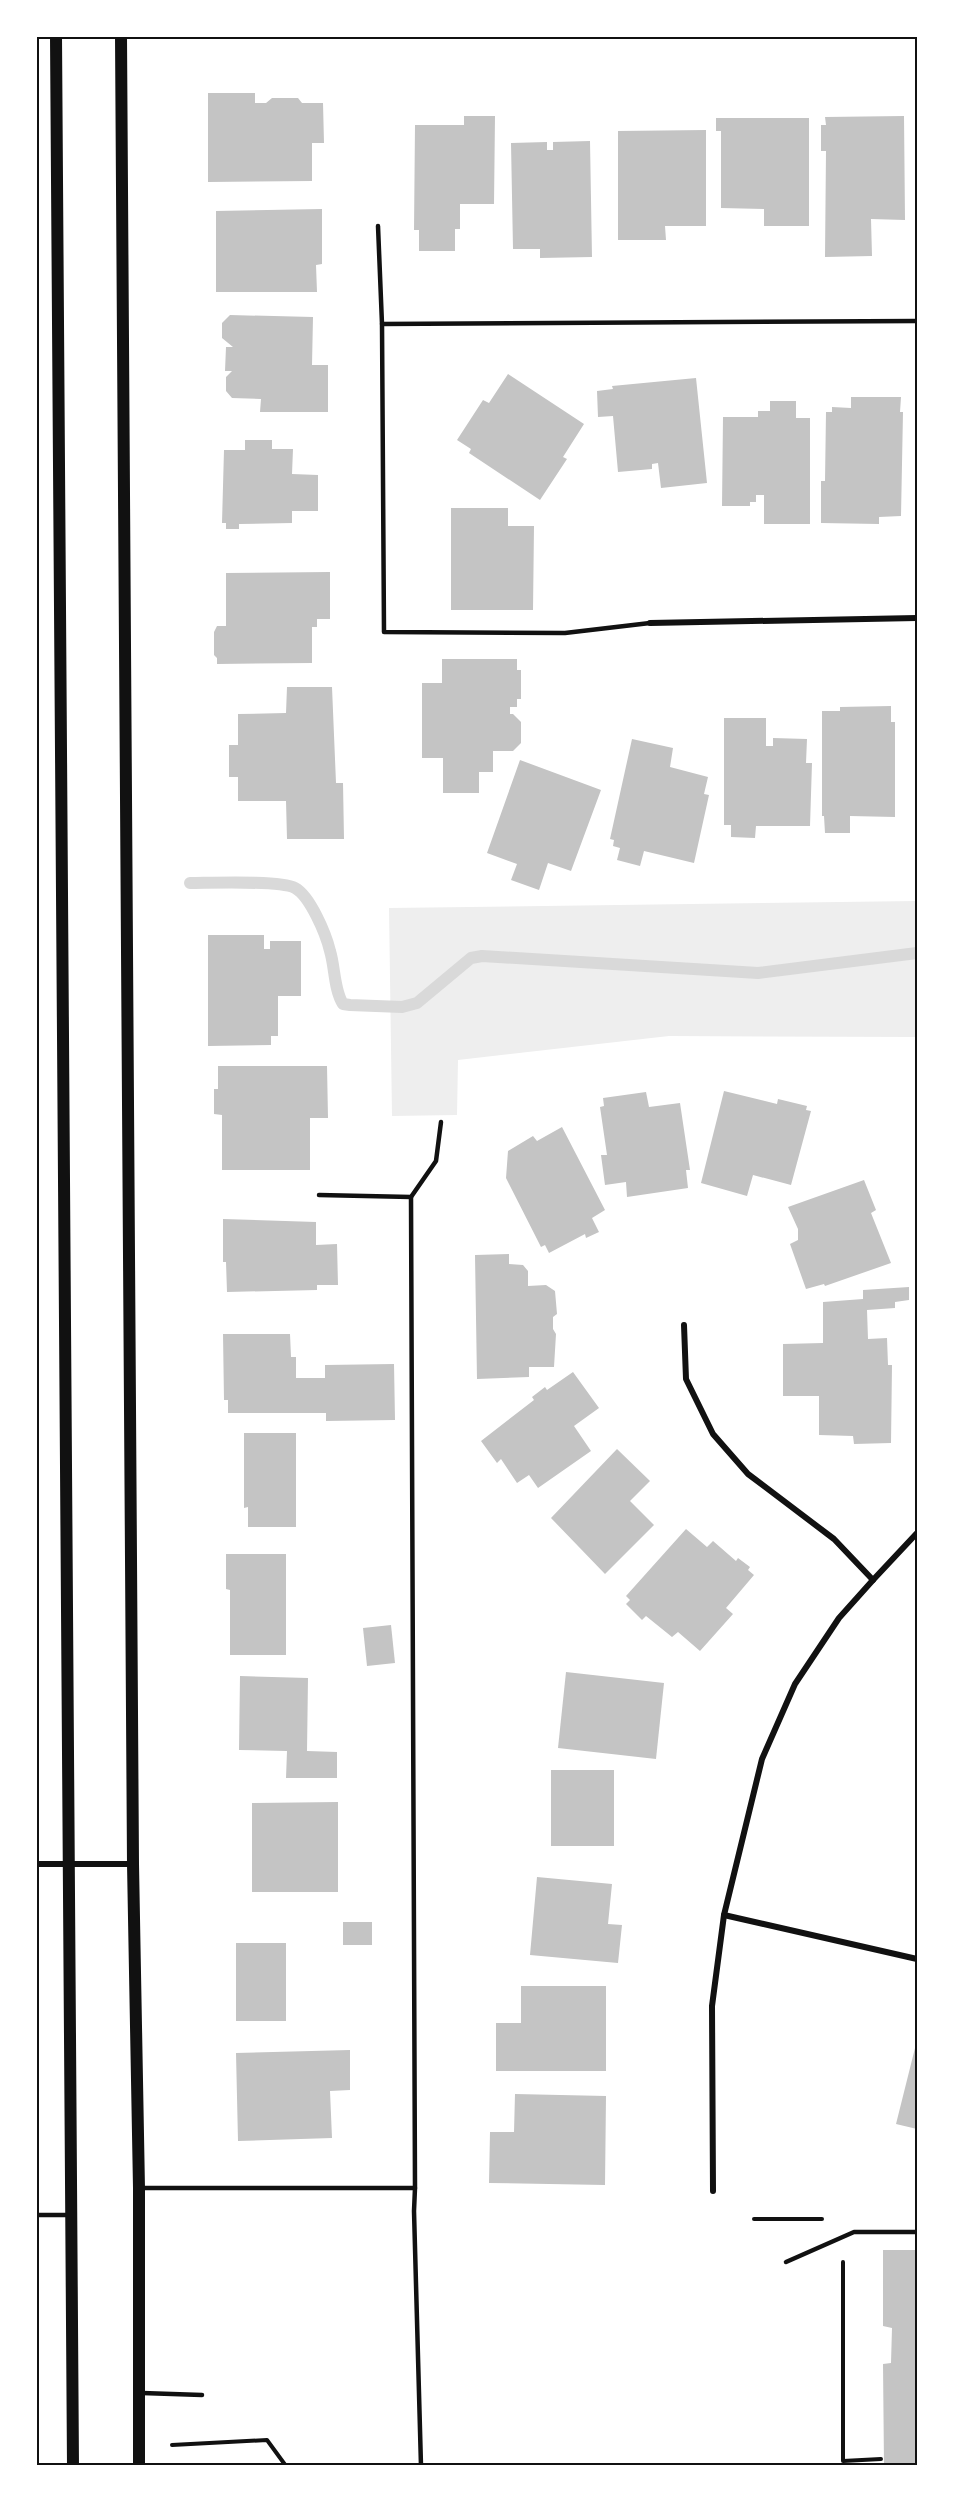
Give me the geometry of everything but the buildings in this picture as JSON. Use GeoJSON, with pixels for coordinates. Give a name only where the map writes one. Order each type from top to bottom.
{"type":"FeatureCollection","features":[{"type":"Feature","properties":{"kind":"main road"},"geometry":{"type":"LineString","coordinates":[[56,36],[73,2466]]}},
{"type":"Feature","properties":{"kind":"main road"},"geometry":{"type":"LineString","coordinates":[[121,36],[133,1864],[139,2188],[139,2466]]}},
{"type":"Feature","properties":{"kind":"street"},"geometry":{"type":"LineString","coordinates":[[650,623],[917,618]]}},
{"type":"Feature","properties":{"kind":"street"},"geometry":{"type":"LineString","coordinates":[[684,1325],[686,1379],[713,1434],[748,1474],[834,1539],[873,1580]]}},
{"type":"Feature","properties":{"kind":"street"},"geometry":{"type":"LineString","coordinates":[[713,2191],[712,2006],[724,1915],[762,1759],[795,1684],[839,1618],[917,1533]]}},
{"type":"Feature","properties":{"kind":"street"},"geometry":{"type":"LineString","coordinates":[[36,1864],[133,1864]]}},
{"type":"Feature","properties":{"kind":"street"},"geometry":{"type":"LineString","coordinates":[[724,1915],[917,1959]]}},
{"type":"Feature","properties":{"kind":"lane"},"geometry":{"type":"LineString","coordinates":[[378,226],[384,633],[565,633],[650,623]]}},
{"type":"Feature","properties":{"kind":"lane"},"geometry":{"type":"LineString","coordinates":[[381,324],[917,321]]}},
{"type":"Feature","properties":{"kind":"lane"},"geometry":{"type":"LineString","coordinates":[[421,2466],[414,2211],[416,2187],[411,1197],[436,1161],[441,1122]]}},
{"type":"Feature","properties":{"kind":"lane"},"geometry":{"type":"LineString","coordinates":[[319,1195],[411,1197]]}},
{"type":"Feature","properties":{"kind":"lane"},"geometry":{"type":"LineString","coordinates":[[139,2188],[416,2187]]}},
{"type":"Feature","properties":{"kind":"lane"},"geometry":{"type":"LineString","coordinates":[[36,2215],[71,2215]]}},
{"type":"Feature","properties":{"kind":"lane"},"geometry":{"type":"LineString","coordinates":[[786,2262],[854,2232],[917,2232]]}},
{"type":"Feature","properties":{"kind":"lane"},"geometry":{"type":"LineString","coordinates":[[139,2393],[202,2395]]}},
{"type":"Feature","properties":{"kind":"path"},"geometry":{"type":"LineString","coordinates":[[843,2252],[843,2463],[881,2459]]}},
{"type":"Feature","properties":{"kind":"path"},"geometry":{"type":"LineString","coordinates":[[172,2445],[267,2440],[286,2466]]}},
{"type":"Feature","properties":{"kind":"shaded area"},"geometry":{"type":"Polygon","coordinates":[[[917,901],[917,1037],[669,1036],[458,1060],[457,1115],[392,1116],[389,908],[917,901]]]}},
{"type":"Feature","properties":{"kind":"waterway"},"geometry":{"type":"LineString","coordinates":[[190,883],[275,884],[287,885],[301,892],[317,916],[328,944],[340,998],[343,1004],[350,1005],[402,1007],[417,1003],[471,958],[482,956],[758,973],[917,953]]}}]}
